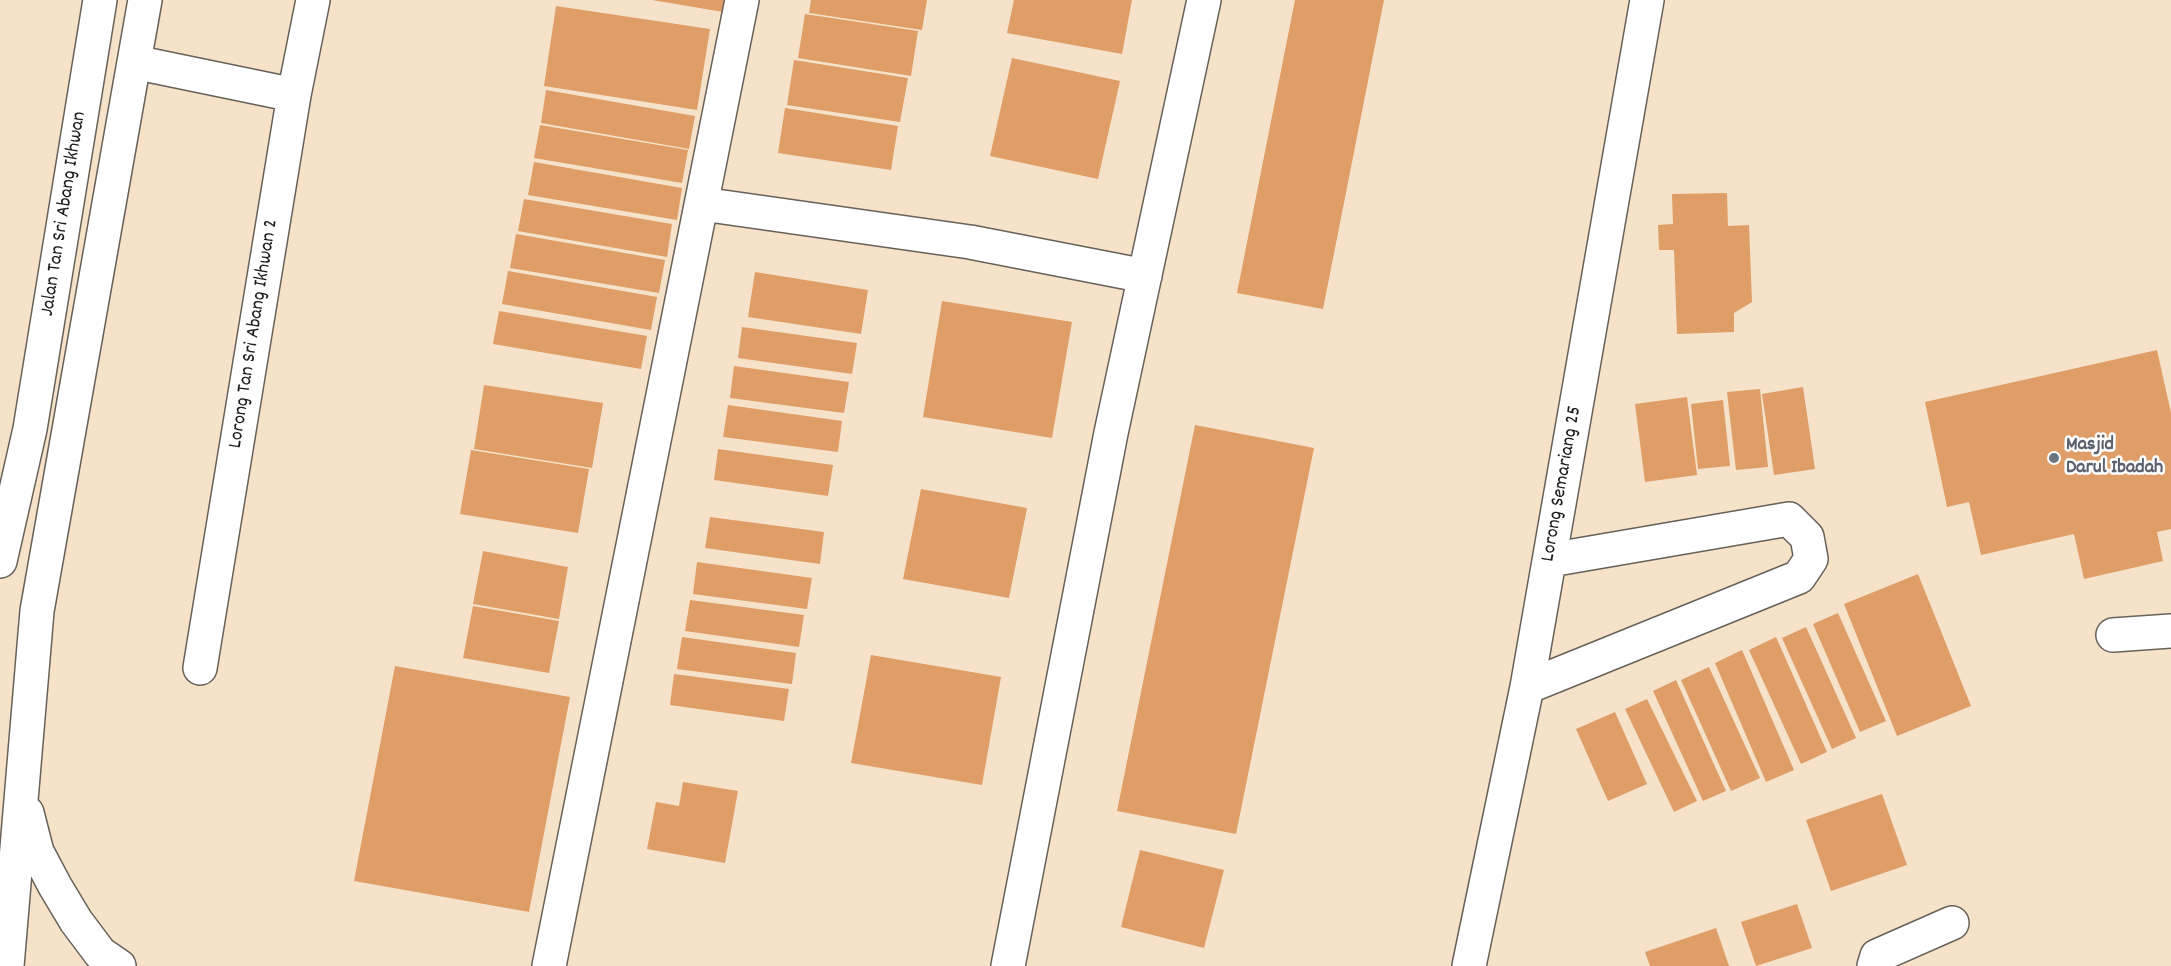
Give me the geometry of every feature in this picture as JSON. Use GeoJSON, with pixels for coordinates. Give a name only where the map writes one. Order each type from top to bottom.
{"type":"FeatureCollection","features":[{"type":"Feature","properties":{"kind":"street","name":"Jalan Tan Sri Abang Ikhwan"},"geometry":{"type":"LineString","coordinates":[[0,561],[30,429],[100,0]]}},
{"type":"Feature","properties":{"kind":"street","name":"Jalan Tan Sri Abang Ikhwan"},"geometry":{"type":"LineString","coordinates":[[8,966],[37,611],[145,0]]}},
{"type":"Feature","properties":{"kind":"street","name":"Lorong Tan Sri Abang Ikhwan 2"},"geometry":{"type":"LineString","coordinates":[[200,668],[294,95],[313,0]]}},
{"type":"Feature","properties":{"kind":"street"},"geometry":{"type":"LineString","coordinates":[[549,966],[742,0]]}},
{"type":"Feature","properties":{"kind":"street"},"geometry":{"type":"LineString","coordinates":[[1008,966],[1111,433],[1204,0]]}},
{"type":"Feature","properties":{"kind":"street","name":"Lorong Semariang 25"},"geometry":{"type":"LineString","coordinates":[[1469,966],[1527,687],[1647,0]]}},
{"type":"Feature","properties":{"kind":"street"},"geometry":{"type":"LineString","coordinates":[[134,62],[294,95]]}},
{"type":"Feature","properties":{"kind":"street"},"geometry":{"type":"LineString","coordinates":[[702,204],[970,242],[1145,276]]}},
{"type":"Feature","properties":{"kind":"street"},"geometry":{"type":"LineString","coordinates":[[1527,687],[1799,577],[1810,559],[1807,537],[1789,519],[1550,560]]}},
{"type":"Feature","properties":{"kind":"street"},"geometry":{"type":"LineString","coordinates":[[2113,635],[2171,631]]}},
{"type":"Feature","properties":{"kind":"street"},"geometry":{"type":"LineString","coordinates":[[21,790],[38,852],[55,886],[76,921],[100,953],[119,966]]}},
{"type":"Feature","properties":{"kind":"street"},"geometry":{"type":"LineString","coordinates":[[1874,966],[1878,956],[1952,923]]}},
{"type":"Feature","properties":{"kind":"building"},"geometry":{"type":"Polygon","coordinates":[[[652,0],[730,0],[729,13],[652,0]]]}},
{"type":"Feature","properties":{"kind":"building"},"geometry":{"type":"Polygon","coordinates":[[[811,0],[927,0],[922,30],[809,13],[811,0]]]}},
{"type":"Feature","properties":{"kind":"building"},"geometry":{"type":"Polygon","coordinates":[[[1014,0],[1132,0],[1122,54],[1007,33],[1014,0]]]}},
{"type":"Feature","properties":{"kind":"building"},"geometry":{"type":"Polygon","coordinates":[[[1295,0],[1384,0],[1323,309],[1237,293],[1295,0]]]}},
{"type":"Feature","properties":{"kind":"building"},"geometry":{"type":"Polygon","coordinates":[[[556,6],[710,29],[697,110],[544,86],[556,6]]]}},
{"type":"Feature","properties":{"kind":"building"},"geometry":{"type":"Polygon","coordinates":[[[805,14],[918,31],[911,76],[798,58],[805,14]]]}},
{"type":"Feature","properties":{"kind":"building"},"geometry":{"type":"Polygon","coordinates":[[[1012,58],[1120,81],[1098,179],[990,156],[1012,58]]]}},
{"type":"Feature","properties":{"kind":"building"},"geometry":{"type":"Polygon","coordinates":[[[794,60],[908,78],[900,122],[787,105],[794,60]]]}},
{"type":"Feature","properties":{"kind":"building"},"geometry":{"type":"Polygon","coordinates":[[[546,90],[695,116],[689,149],[541,123],[546,90]]]}},
{"type":"Feature","properties":{"kind":"building"},"geometry":{"type":"Polygon","coordinates":[[[785,108],[898,126],[891,170],[778,153],[785,108]]]}},
{"type":"Feature","properties":{"kind":"building"},"geometry":{"type":"Polygon","coordinates":[[[540,125],[688,150],[682,183],[534,158],[540,125]]]}},
{"type":"Feature","properties":{"kind":"building"},"geometry":{"type":"Polygon","coordinates":[[[534,162],[682,188],[677,220],[528,195],[534,162]]]}},
{"type":"Feature","properties":{"kind":"building"},"geometry":{"type":"Polygon","coordinates":[[[1727,193],[1728,226],[1749,225],[1752,302],[1734,313],[1734,332],[1677,334],[1674,250],[1659,250],[1658,225],[1673,224],[1672,194],[1727,193]]]}},
{"type":"Feature","properties":{"kind":"building"},"geometry":{"type":"Polygon","coordinates":[[[524,199],[672,224],[667,257],[518,231],[524,199]]]}},
{"type":"Feature","properties":{"kind":"building"},"geometry":{"type":"Polygon","coordinates":[[[516,234],[665,260],[659,293],[510,268],[516,234]]]}},
{"type":"Feature","properties":{"kind":"building"},"geometry":{"type":"Polygon","coordinates":[[[508,271],[657,297],[651,330],[502,304],[508,271]]]}},
{"type":"Feature","properties":{"kind":"building"},"geometry":{"type":"Polygon","coordinates":[[[755,272],[868,290],[861,334],[748,317],[755,272]]]}},
{"type":"Feature","properties":{"kind":"building"},"geometry":{"type":"Polygon","coordinates":[[[942,301],[1072,322],[1052,438],[923,417],[942,301]]]}},
{"type":"Feature","properties":{"kind":"building"},"geometry":{"type":"Polygon","coordinates":[[[499,311],[647,336],[641,369],[493,344],[499,311]]]}},
{"type":"Feature","properties":{"kind":"building"},"geometry":{"type":"Polygon","coordinates":[[[742,327],[857,343],[852,374],[738,358],[742,327]]]}},
{"type":"Feature","properties":{"kind":"building","name":"Masjid Darul Ibadah"},"geometry":{"type":"Polygon","coordinates":[[[2157,350],[2171,413],[2171,529],[2157,532],[2163,561],[2084,579],[2074,534],[1981,555],[1969,502],[1947,507],[1925,402],[2157,350]]]}},
{"type":"Feature","properties":{"kind":"building"},"geometry":{"type":"Polygon","coordinates":[[[734,366],[849,382],[844,413],[730,398],[734,366]]]}},
{"type":"Feature","properties":{"kind":"building"},"geometry":{"type":"Polygon","coordinates":[[[484,385],[603,403],[592,468],[474,449],[484,385]]]}},
{"type":"Feature","properties":{"kind":"building"},"geometry":{"type":"Polygon","coordinates":[[[1803,387],[1815,469],[1774,475],[1762,394],[1803,387]]]}},
{"type":"Feature","properties":{"kind":"building"},"geometry":{"type":"Polygon","coordinates":[[[1760,389],[1768,467],[1736,470],[1727,392],[1760,389]]]}},
{"type":"Feature","properties":{"kind":"building"},"geometry":{"type":"Polygon","coordinates":[[[1687,397],[1697,475],[1645,482],[1635,404],[1687,397]]]}},
{"type":"Feature","properties":{"kind":"building"},"geometry":{"type":"Polygon","coordinates":[[[1723,400],[1730,466],[1698,469],[1691,404],[1723,400]]]}},
{"type":"Feature","properties":{"kind":"building"},"geometry":{"type":"Polygon","coordinates":[[[728,405],[842,421],[838,452],[723,437],[728,405]]]}},
{"type":"Feature","properties":{"kind":"building"},"geometry":{"type":"Polygon","coordinates":[[[1195,425],[1314,448],[1236,834],[1117,811],[1195,425]]]}},
{"type":"Feature","properties":{"kind":"building"},"geometry":{"type":"Polygon","coordinates":[[[718,449],[833,465],[828,496],[714,480],[718,449]]]}},
{"type":"Feature","properties":{"kind":"building"},"geometry":{"type":"Polygon","coordinates":[[[471,450],[589,469],[578,533],[460,514],[471,450]]]}},
{"type":"Feature","properties":{"kind":"building"},"geometry":{"type":"Polygon","coordinates":[[[921,489],[1027,508],[1009,598],[903,579],[921,489]]]}},
{"type":"Feature","properties":{"kind":"building"},"geometry":{"type":"Polygon","coordinates":[[[710,517],[824,532],[820,564],[705,548],[710,517]]]}},
{"type":"Feature","properties":{"kind":"building"},"geometry":{"type":"Polygon","coordinates":[[[483,551],[568,567],[559,619],[473,604],[483,551]]]}},
{"type":"Feature","properties":{"kind":"building"},"geometry":{"type":"Polygon","coordinates":[[[697,562],[812,578],[807,609],[693,594],[697,562]]]}},
{"type":"Feature","properties":{"kind":"building"},"geometry":{"type":"Polygon","coordinates":[[[1918,574],[1971,706],[1897,736],[1844,604],[1918,574]]]}},
{"type":"Feature","properties":{"kind":"building"},"geometry":{"type":"Polygon","coordinates":[[[690,600],[804,615],[799,647],[685,631],[690,600]]]}},
{"type":"Feature","properties":{"kind":"building"},"geometry":{"type":"Polygon","coordinates":[[[473,606],[559,621],[549,673],[463,658],[473,606]]]}},
{"type":"Feature","properties":{"kind":"building"},"geometry":{"type":"Polygon","coordinates":[[[1838,613],[1886,721],[1860,732],[1813,624],[1838,613]]]}},
{"type":"Feature","properties":{"kind":"building"},"geometry":{"type":"Polygon","coordinates":[[[1806,627],[1856,738],[1832,749],[1782,638],[1806,627]]]}},
{"type":"Feature","properties":{"kind":"building"},"geometry":{"type":"Polygon","coordinates":[[[682,637],[796,653],[792,684],[677,669],[682,637]]]}},
{"type":"Feature","properties":{"kind":"building"},"geometry":{"type":"Polygon","coordinates":[[[1776,637],[1827,752],[1801,764],[1749,650],[1776,637]]]}},
{"type":"Feature","properties":{"kind":"building"},"geometry":{"type":"Polygon","coordinates":[[[1742,650],[1794,770],[1766,782],[1715,663],[1742,650]]]}},
{"type":"Feature","properties":{"kind":"building"},"geometry":{"type":"Polygon","coordinates":[[[871,655],[1001,677],[982,785],[851,763],[871,655]]]}},
{"type":"Feature","properties":{"kind":"building"},"geometry":{"type":"Polygon","coordinates":[[[395,666],[570,697],[529,912],[354,881],[395,666]]]}},
{"type":"Feature","properties":{"kind":"building"},"geometry":{"type":"Polygon","coordinates":[[[1709,667],[1760,778],[1731,791],[1681,680],[1709,667]]]}},
{"type":"Feature","properties":{"kind":"building"},"geometry":{"type":"Polygon","coordinates":[[[674,674],[789,689],[784,721],[670,705],[674,674]]]}},
{"type":"Feature","properties":{"kind":"building"},"geometry":{"type":"Polygon","coordinates":[[[1676,680],[1726,791],[1703,801],[1653,691],[1676,680]]]}},
{"type":"Feature","properties":{"kind":"building"},"geometry":{"type":"Polygon","coordinates":[[[1647,699],[1697,801],[1674,812],[1625,709],[1647,699]]]}},
{"type":"Feature","properties":{"kind":"building"},"geometry":{"type":"Polygon","coordinates":[[[1615,712],[1647,784],[1608,801],[1576,729],[1615,712]]]}},
{"type":"Feature","properties":{"kind":"building"},"geometry":{"type":"Polygon","coordinates":[[[683,782],[738,791],[725,863],[647,849],[656,802],[679,806],[683,782]]]}},
{"type":"Feature","properties":{"kind":"building"},"geometry":{"type":"Polygon","coordinates":[[[1882,794],[1907,865],[1831,891],[1806,820],[1882,794]]]}},
{"type":"Feature","properties":{"kind":"building"},"geometry":{"type":"Polygon","coordinates":[[[1140,850],[1224,870],[1204,948],[1121,927],[1140,850]]]}},
{"type":"Feature","properties":{"kind":"building"},"geometry":{"type":"Polygon","coordinates":[[[1797,904],[1812,948],[1756,966],[1741,922],[1797,904]]]}},
{"type":"Feature","properties":{"kind":"building"},"geometry":{"type":"Polygon","coordinates":[[[1716,928],[1729,966],[1650,966],[1645,952],[1716,928]]]}},
{"type":"Feature","properties":{"kind":"place","name":"Masjid Darul Ibadah"},"geometry":{"type":"Point","coordinates":[2054,458]}}]}
